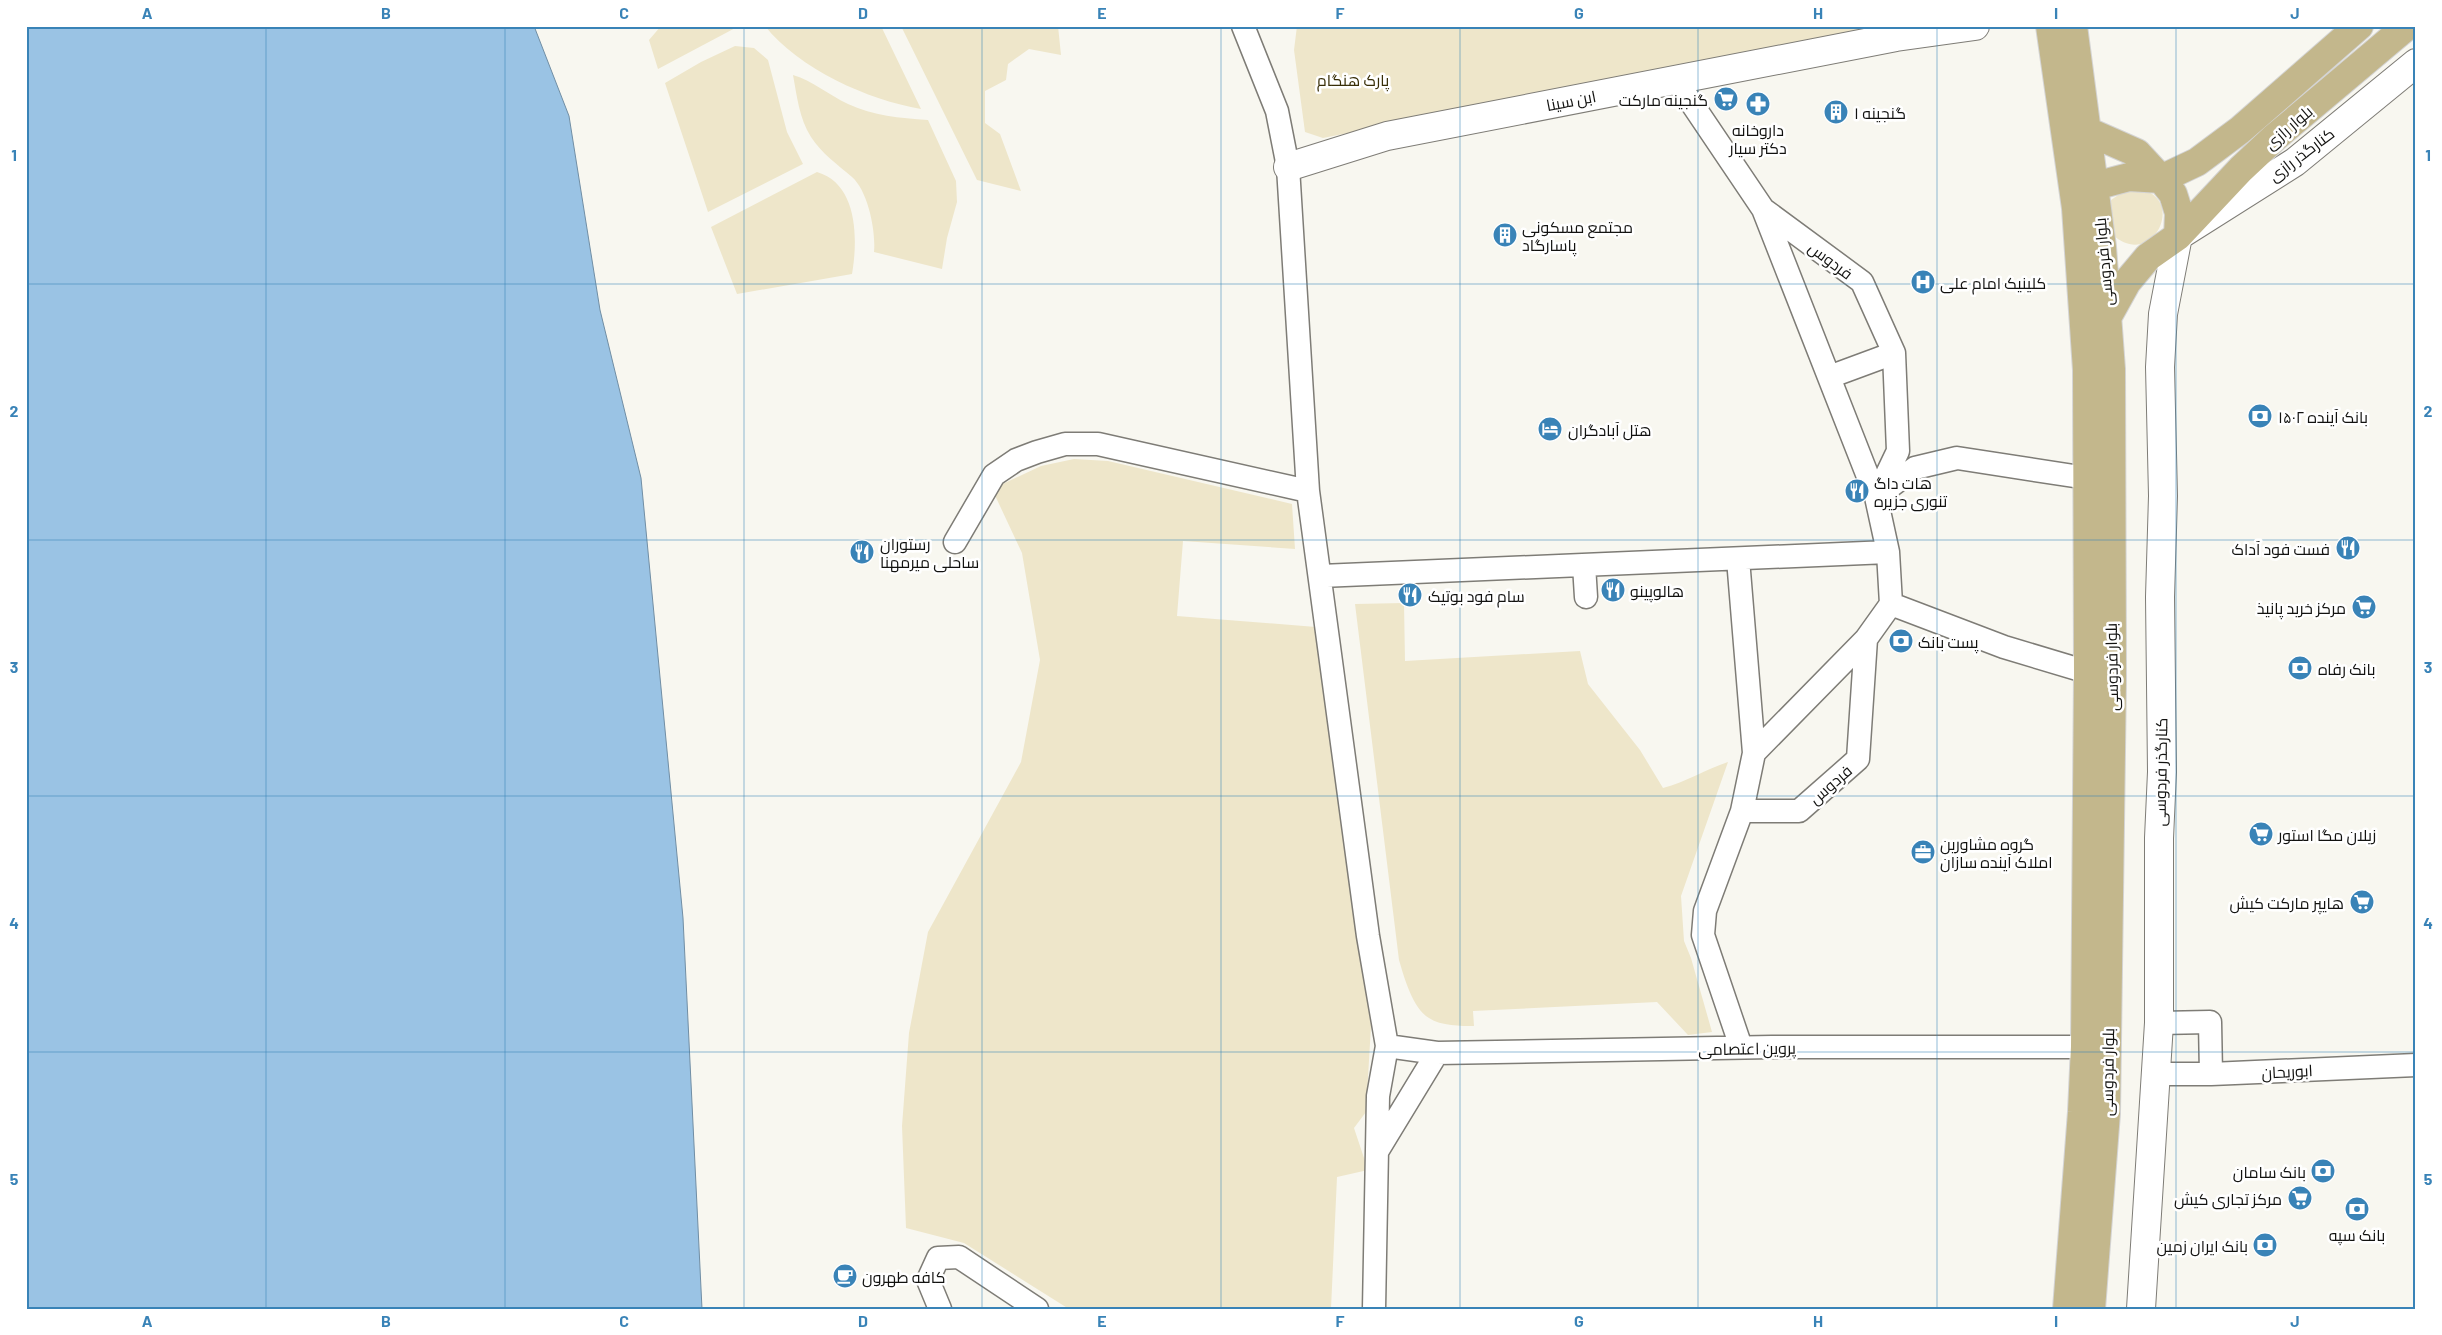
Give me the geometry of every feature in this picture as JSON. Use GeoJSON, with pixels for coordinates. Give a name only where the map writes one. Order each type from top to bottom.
{"type":"FeatureCollection","features":[{"type":"Feature","properties":{"kind":"main road","name":"بلوار فردوسی"},"geometry":{"type":"LineString","coordinates":[[2050,26],[2076,208],[2091,241],[2108,318],[2111,378],[2100,676],[2096,1047],[2106,1114],[2091,1309]]}},
{"type":"Feature","properties":{"kind":"main road","name":"بلوار فردوسی"},"geometry":{"type":"LineString","coordinates":[[2072,26],[2095,186],[2091,241],[2087,370],[2087,478],[2100,676]]}},
{"type":"Feature","properties":{"kind":"main road","name":"بلوار رازی"},"geometry":{"type":"LineString","coordinates":[[2161,179],[2197,162],[2240,130],[2359,26]]}},
{"type":"Feature","properties":{"kind":"main road","name":"بلوار رازی"},"geometry":{"type":"LineString","coordinates":[[2178,236],[2241,169],[2274,138],[2408,26]]}},
{"type":"Feature","properties":{"kind":"main road"},"geometry":{"type":"LineString","coordinates":[[2240,130],[2241,169]]}},
{"type":"Feature","properties":{"kind":"main road"},"geometry":{"type":"LineString","coordinates":[[2087,132],[2137,153],[2173,194],[2179,213],[2178,236],[2148,257],[2127,282],[2108,318]]}},
{"type":"Feature","properties":{"kind":"main road"},"geometry":{"type":"LineString","coordinates":[[2076,208],[2095,186],[2129,177],[2161,179]]}},
{"type":"Feature","properties":{"kind":"main road"},"geometry":{"type":"LineString","coordinates":[[2091,241],[2124,256],[2148,257]]}},
{"type":"Feature","properties":{"kind":"main road","name":"بلوار فردوسی"},"geometry":{"type":"LineString","coordinates":[[2067,1309],[2082,1112],[2096,1047]]}},
{"type":"Feature","properties":{"kind":"street"},"geometry":{"type":"LineString","coordinates":[[1243,26],[1277,111],[1288,167],[1308,491],[1321,576],[1368,936],[1387,1046],[1378,1096],[1374,1309]]}},
{"type":"Feature","properties":{"kind":"street","name":"ابن سینا"},"geometry":{"type":"LineString","coordinates":[[1288,167],[1387,136],[1896,37],[1975,26]]}},
{"type":"Feature","properties":{"kind":"street","name":"کنارگذر رازی"},"geometry":{"type":"LineString","coordinates":[[2178,236],[2295,162],[2416,62]]}},
{"type":"Feature","properties":{"kind":"street","name":"فردوس"},"geometry":{"type":"LineString","coordinates":[[1676,80],[1763,209],[1876,497],[1888,552],[1891,604]]}},
{"type":"Feature","properties":{"kind":"street","name":"فردوس"},"geometry":{"type":"LineString","coordinates":[[1763,209],[1862,282],[1894,353],[1898,451],[1876,497]]}},
{"type":"Feature","properties":{"kind":"street","name":"کنارگذر فردوسی"},"geometry":{"type":"LineString","coordinates":[[2141,1309],[2158,1074],[2159,838],[2162,772],[2160,597],[2163,496],[2160,367],[2164,314],[2178,236]]}},
{"type":"Feature","properties":{"kind":"street"},"geometry":{"type":"LineString","coordinates":[[1829,377],[1894,353]]}},
{"type":"Feature","properties":{"kind":"street"},"geometry":{"type":"LineString","coordinates":[[955,542],[994,474],[1016,460],[1065,444],[1098,444],[1308,491]]}},
{"type":"Feature","properties":{"kind":"street"},"geometry":{"type":"LineString","coordinates":[[1876,497],[1916,468],[1957,458],[2087,478]]}},
{"type":"Feature","properties":{"kind":"street"},"geometry":{"type":"LineString","coordinates":[[1321,576],[1888,552]]}},
{"type":"Feature","properties":{"kind":"street"},"geometry":{"type":"LineString","coordinates":[[1738,558],[1754,752],[1742,811],[1705,911],[1703,935],[1741,1047]]}},
{"type":"Feature","properties":{"kind":"street"},"geometry":{"type":"LineString","coordinates":[[1584,565],[1586,597]]}},
{"type":"Feature","properties":{"kind":"street"},"geometry":{"type":"LineString","coordinates":[[1754,752],[1866,638],[1891,604],[2004,647],[2100,676]]}},
{"type":"Feature","properties":{"kind":"street","name":"فردوس"},"geometry":{"type":"LineString","coordinates":[[1742,811],[1799,811],[1858,759],[1866,638]]}},
{"type":"Feature","properties":{"kind":"street"},"geometry":{"type":"LineString","coordinates":[[2159,1023],[2210,1022],[2211,1074]]}},
{"type":"Feature","properties":{"kind":"street","name":"پروین اعتصامی"},"geometry":{"type":"LineString","coordinates":[[1387,1046],[1437,1053],[1741,1047],[2096,1047]]}},
{"type":"Feature","properties":{"kind":"street"},"geometry":{"type":"LineString","coordinates":[[1376,1153],[1437,1053]]}},
{"type":"Feature","properties":{"kind":"street","name":"ابوریحان"},"geometry":{"type":"LineString","coordinates":[[2158,1074],[2211,1074],[2416,1065]]}},
{"type":"Feature","properties":{"kind":"street"},"geometry":{"type":"LineString","coordinates":[[940,1309],[928,1280],[938,1258],[959,1257],[1037,1309]]}},
{"type":"Feature","properties":{"kind":"green space"},"geometry":{"type":"Polygon","coordinates":[[[661,26],[739,26],[658,69],[649,40],[661,26]]]}},
{"type":"Feature","properties":{"kind":"green space"},"geometry":{"type":"Polygon","coordinates":[[[765,26],[881,26],[921,109],[900,105],[857,90],[815,69],[779,42],[765,26]]]}},
{"type":"Feature","properties":{"kind":"green space"},"geometry":{"type":"Polygon","coordinates":[[[901,26],[1058,26],[1061,55],[1029,49],[1008,64],[1006,80],[985,91],[985,123],[1000,134],[1021,191],[977,180],[901,26]]]}},
{"type":"Feature","properties":{"kind":"green space","name":"پارک هنگام"},"geometry":{"type":"Polygon","coordinates":[[[1297,26],[1881,26],[1323,138],[1305,132],[1294,50],[1297,26]]]}},
{"type":"Feature","properties":{"kind":"green space"},"geometry":{"type":"Polygon","coordinates":[[[735,46],[754,48],[768,60],[787,132],[803,164],[708,212],[665,83],[701,62],[735,46]]]}},
{"type":"Feature","properties":{"kind":"green space"},"geometry":{"type":"Polygon","coordinates":[[[793,75],[848,104],[867,111],[897,117],[928,120],[956,181],[957,202],[947,238],[942,269],[874,252],[874,233],[867,201],[858,183],[825,154],[811,137],[801,115],[793,75]]]}},
{"type":"Feature","properties":{"kind":"green space"},"geometry":{"type":"Polygon","coordinates":[[[817,172],[831,178],[841,188],[848,200],[852,214],[855,245],[852,274],[737,294],[711,227],[817,172]]]}},
{"type":"Feature","properties":{"kind":"green space"},"geometry":{"type":"Polygon","coordinates":[[[2127,189],[2146,191],[2157,198],[2162,209],[2162,220],[2158,231],[2149,240],[2139,244],[2126,243],[2112,234],[2111,200],[2127,189]]]}},
{"type":"Feature","properties":{"kind":"green space"},"geometry":{"type":"Polygon","coordinates":[[[1074,459],[1108,461],[1292,504],[1295,549],[1183,541],[1177,616],[1316,627],[1371,1026],[1366,1112],[1354,1128],[1368,1170],[1337,1177],[1331,1309],[1069,1309],[964,1243],[906,1228],[902,1126],[909,1033],[928,932],[1021,762],[1040,660],[1022,553],[992,489],[1041,466],[1074,459]]]}},
{"type":"Feature","properties":{"kind":"green space"},"geometry":{"type":"Polygon","coordinates":[[[1404,603],[1405,661],[1580,651],[1588,684],[1640,750],[1663,788],[1728,762],[1681,896],[1684,941],[1691,958],[1712,1032],[1688,1035],[1657,1002],[1473,1011],[1474,1026],[1439,1023],[1423,1014],[1418,1008],[1410,992],[1399,960],[1355,604],[1404,603]]]}},
{"type":"Feature","properties":{"kind":"water"},"geometry":{"type":"Polygon","coordinates":[[[26,26],[534,26],[569,116],[600,310],[641,478],[683,918],[702,1309],[26,1309],[26,26]]]}},
{"type":"Feature","properties":{"kind":"place","name":"گنجینه مارکت"},"geometry":{"type":"Point","coordinates":[1726,99]}},
{"type":"Feature","properties":{"kind":"place","name":"داروخانه دکتر سیار"},"geometry":{"type":"Point","coordinates":[1758,104]}},
{"type":"Feature","properties":{"kind":"place","name":"گنجینه ۱"},"geometry":{"type":"Point","coordinates":[1836,112]}},
{"type":"Feature","properties":{"kind":"place","name":"مجتمع مسکونی پاسارگاد"},"geometry":{"type":"Point","coordinates":[1505,235]}},
{"type":"Feature","properties":{"kind":"place","name":"کلینیک امام علی"},"geometry":{"type":"Point","coordinates":[1923,282]}},
{"type":"Feature","properties":{"kind":"place","name":"بانک آینده ۱۵۰۲"},"geometry":{"type":"Point","coordinates":[2260,416]}},
{"type":"Feature","properties":{"kind":"place","name":"هتل آبادگران"},"geometry":{"type":"Point","coordinates":[1550,429]}},
{"type":"Feature","properties":{"kind":"place","name":"هات داگ تنورى جزيره"},"geometry":{"type":"Point","coordinates":[1857,491]}},
{"type":"Feature","properties":{"kind":"place","name":"فست فود آداک"},"geometry":{"type":"Point","coordinates":[2348,548]}},
{"type":"Feature","properties":{"kind":"place","name":"رستوران ساحلی میرمهنا"},"geometry":{"type":"Point","coordinates":[862,552]}},
{"type":"Feature","properties":{"kind":"place","name":"هالوپینو"},"geometry":{"type":"Point","coordinates":[1613,590]}},
{"type":"Feature","properties":{"kind":"place","name":"سام فود بوتیک"},"geometry":{"type":"Point","coordinates":[1410,595]}},
{"type":"Feature","properties":{"kind":"place","name":"مرکز خرید پانیذ"},"geometry":{"type":"Point","coordinates":[2364,607]}},
{"type":"Feature","properties":{"kind":"place","name":"پست بانک"},"geometry":{"type":"Point","coordinates":[1901,641]}},
{"type":"Feature","properties":{"kind":"place","name":"بانک رفاه"},"geometry":{"type":"Point","coordinates":[2300,668]}},
{"type":"Feature","properties":{"kind":"place","name":"زیلان مگا استور"},"geometry":{"type":"Point","coordinates":[2261,834]}},
{"type":"Feature","properties":{"kind":"place","name":"گروه مشاورین املاک آینده سازان"},"geometry":{"type":"Point","coordinates":[1923,852]}},
{"type":"Feature","properties":{"kind":"place","name":"هایپر مارکت کیش"},"geometry":{"type":"Point","coordinates":[2362,902]}},
{"type":"Feature","properties":{"kind":"place","name":"بانک سامان"},"geometry":{"type":"Point","coordinates":[2323,1171]}},
{"type":"Feature","properties":{"kind":"place","name":"مرکز تجاری کیش"},"geometry":{"type":"Point","coordinates":[2300,1198]}},
{"type":"Feature","properties":{"kind":"place","name":"بانک سپه"},"geometry":{"type":"Point","coordinates":[2357,1209]}},
{"type":"Feature","properties":{"kind":"place","name":"بانک ایران زمین"},"geometry":{"type":"Point","coordinates":[2265,1245]}},
{"type":"Feature","properties":{"kind":"place","name":"کافه طهرون"},"geometry":{"type":"Point","coordinates":[845,1276]}}]}
